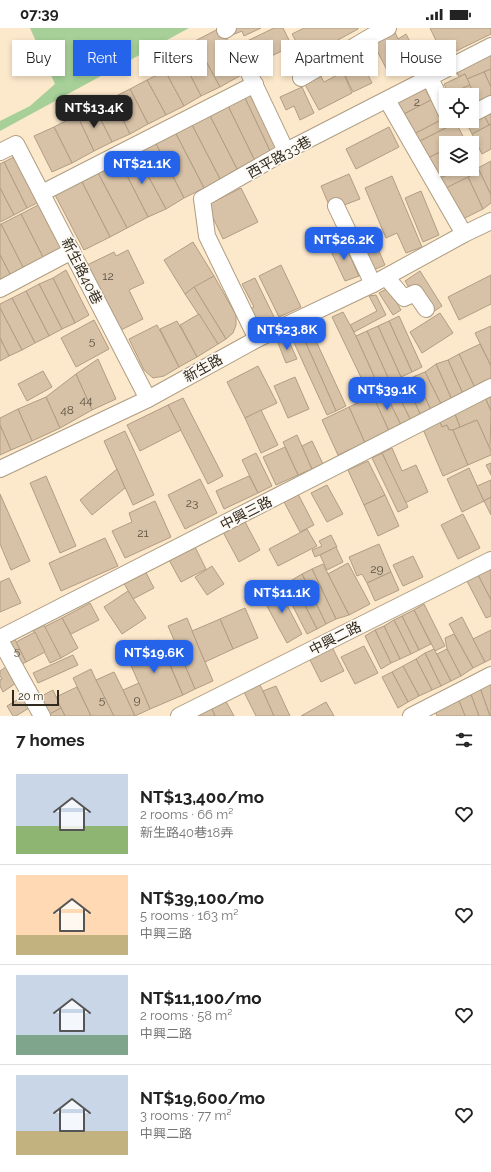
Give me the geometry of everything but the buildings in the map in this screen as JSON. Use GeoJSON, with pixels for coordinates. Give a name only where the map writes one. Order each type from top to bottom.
{"type":"FeatureCollection","features":[{"type":"Feature","properties":{"kind":"street"},"geometry":{"type":"LineString","coordinates":[[301,78],[388,28]]}},
{"type":"Feature","properties":{"kind":"street","name":"西平路33巷"},"geometry":{"type":"LineString","coordinates":[[256,339],[207,236],[202,200],[286,152],[491,46]]}},
{"type":"Feature","properties":{"kind":"street"},"geometry":{"type":"LineString","coordinates":[[251,76],[286,152]]}},
{"type":"Feature","properties":{"kind":"street"},"geometry":{"type":"LineString","coordinates":[[430,78],[439,97]]}},
{"type":"Feature","properties":{"kind":"street"},"geometry":{"type":"LineString","coordinates":[[42,192],[255,84]]}},
{"type":"Feature","properties":{"kind":"street"},"geometry":{"type":"LineString","coordinates":[[387,100],[464,234]]}},
{"type":"Feature","properties":{"kind":"street"},"geometry":{"type":"LineString","coordinates":[[479,110],[491,104]]}},
{"type":"Feature","properties":{"kind":"street","name":"新生路40巷"},"geometry":{"type":"LineString","coordinates":[[0,152],[16,144],[148,399]]}},
{"type":"Feature","properties":{"kind":"street"},"geometry":{"type":"LineString","coordinates":[[336,206],[372,284]]}},
{"type":"Feature","properties":{"kind":"street","name":"新生路"},"geometry":{"type":"LineString","coordinates":[[0,469],[148,399],[256,339],[372,284],[491,221]]}},
{"type":"Feature","properties":{"kind":"street"},"geometry":{"type":"LineString","coordinates":[[0,289],[72,251]]}},
{"type":"Feature","properties":{"kind":"street"},"geometry":{"type":"LineString","coordinates":[[386,276],[404,298],[415,293],[426,309]]}},
{"type":"Feature","properties":{"kind":"street","name":"中興三路"},"geometry":{"type":"LineString","coordinates":[[0,639],[491,387]]}},
{"type":"Feature","properties":{"kind":"street","name":"中興二路"},"geometry":{"type":"LineString","coordinates":[[179,716],[491,560]]}},
{"type":"Feature","properties":{"kind":"street"},"geometry":{"type":"LineString","coordinates":[[0,639],[42,716]]}},
{"type":"Feature","properties":{"kind":"street"},"geometry":{"type":"LineString","coordinates":[[411,716],[491,675]]}},
{"type":"Feature","properties":{"kind":"green space"},"geometry":{"type":"Polygon","coordinates":[[[30,28],[189,28],[167,40],[139,40],[139,55],[131,60],[131,40],[73,40],[73,76],[101,76],[0,131],[0,121],[30,106],[55,84],[51,76],[65,76],[65,40],[35,40],[30,28]]]}}]}
